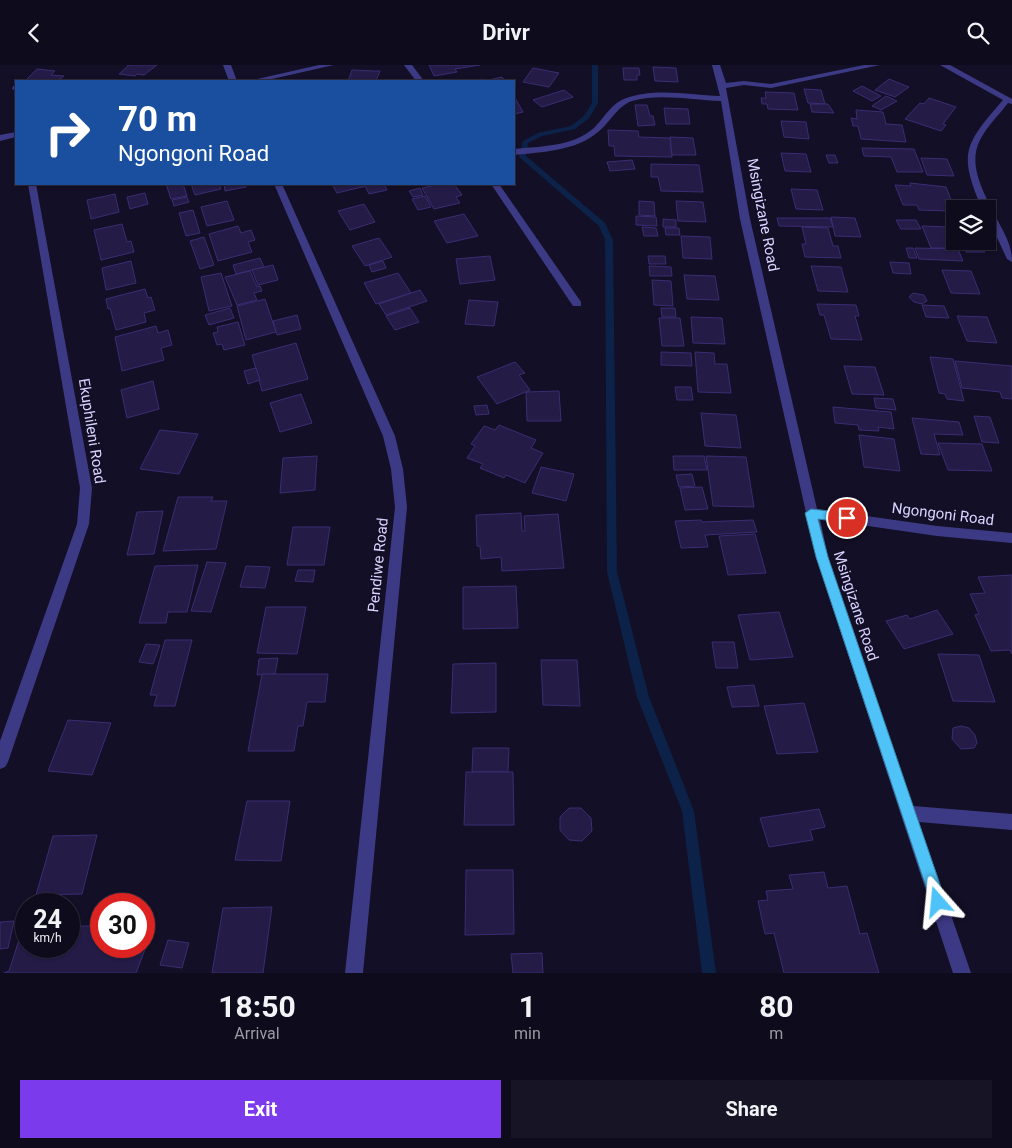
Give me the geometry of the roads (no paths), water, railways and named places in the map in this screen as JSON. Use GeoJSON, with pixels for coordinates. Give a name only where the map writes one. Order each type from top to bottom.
{"type":"FeatureCollection","features":[{"type":"Feature","properties":{"kind":"street"},"geometry":{"type":"LineString","coordinates":[[227,65],[233,80]]}},
{"type":"Feature","properties":{"kind":"street"},"geometry":{"type":"LineString","coordinates":[[258,80],[330,65]]}},
{"type":"Feature","properties":{"kind":"street"},"geometry":{"type":"LineString","coordinates":[[408,65],[419,80]]}},
{"type":"Feature","properties":{"kind":"street","name":"Msingizane Road"},"geometry":{"type":"LineString","coordinates":[[716,65],[723,92],[746,219],[822,557],[962,973]]}},
{"type":"Feature","properties":{"kind":"street"},"geometry":{"type":"LineString","coordinates":[[515,153],[584,139],[594,132],[621,104],[629,99],[723,92],[744,83],[771,86],[876,65]]}},
{"type":"Feature","properties":{"kind":"street"},"geometry":{"type":"LineString","coordinates":[[944,65],[1009,101],[972,144],[970,159],[974,181],[983,200]]}},
{"type":"Feature","properties":{"kind":"street"},"geometry":{"type":"LineString","coordinates":[[0,138],[15,135]]}},
{"type":"Feature","properties":{"kind":"street","name":"Ekuphileni Road"},"geometry":{"type":"LineString","coordinates":[[0,762],[83,524],[86,488],[32,185]]}},
{"type":"Feature","properties":{"kind":"street","name":"Pendiwe Road"},"geometry":{"type":"LineString","coordinates":[[278,185],[389,436],[397,469],[401,507],[354,973]]}},
{"type":"Feature","properties":{"kind":"street"},"geometry":{"type":"LineString","coordinates":[[496,185],[577,305]]}},
{"type":"Feature","properties":{"kind":"street"},"geometry":{"type":"LineString","coordinates":[[996,227],[1012,259]]}},
{"type":"Feature","properties":{"kind":"street","name":"Ngongoni Road"},"geometry":{"type":"LineString","coordinates":[[811,513],[937,531],[1012,538]]}},
{"type":"Feature","properties":{"kind":"street"},"geometry":{"type":"LineString","coordinates":[[909,813],[1012,822]]}},
{"type":"Feature","properties":{"kind":"waterway"},"geometry":{"type":"LineString","coordinates":[[595,65],[595,103],[587,117],[573,128],[540,134],[525,142],[522,157],[602,225],[609,240],[612,572],[643,697],[688,811],[709,973]]}}]}
